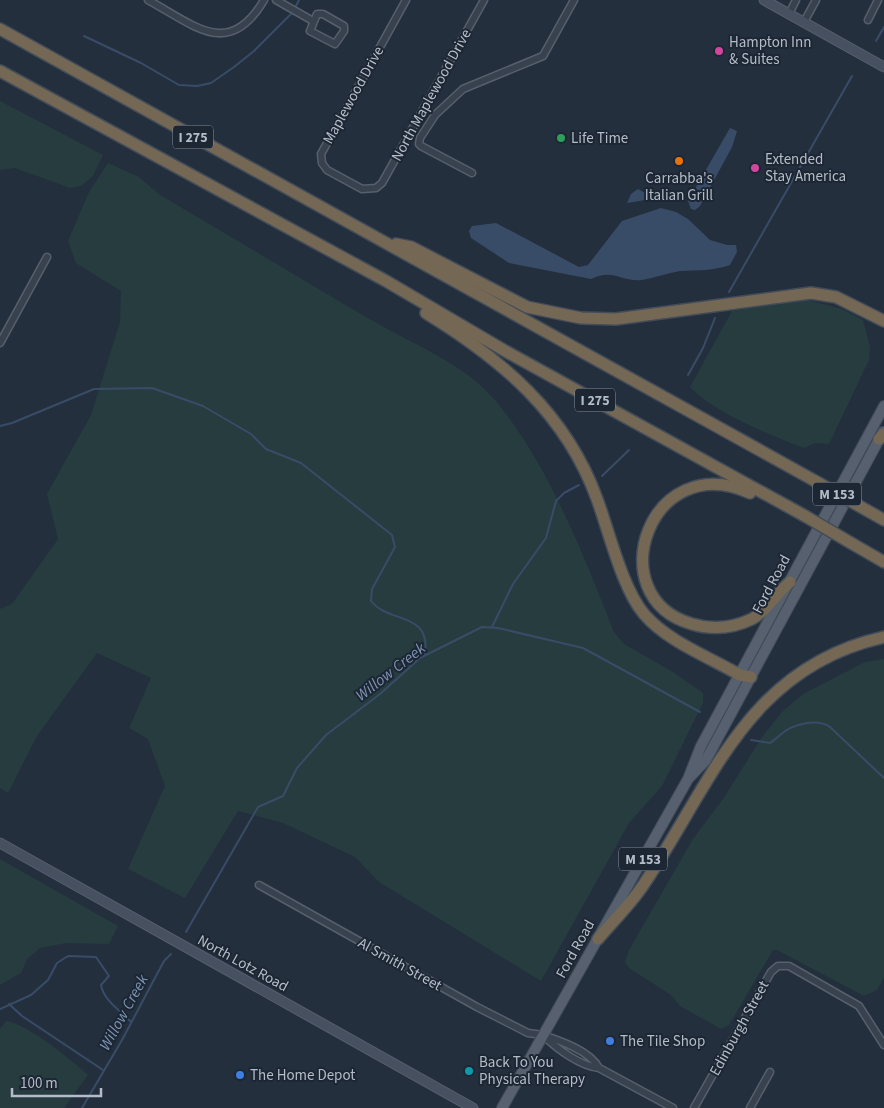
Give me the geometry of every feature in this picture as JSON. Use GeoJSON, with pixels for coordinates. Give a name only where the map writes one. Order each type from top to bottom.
{"type":"FeatureCollection","features":[{"type":"Feature","properties":{"kind":"highway","name":"I 275"},"geometry":{"type":"LineString","coordinates":[[0,29],[884,520]]}},
{"type":"Feature","properties":{"kind":"highway","name":"I 275"},"geometry":{"type":"LineString","coordinates":[[0,71],[386,281],[507,352],[800,513],[884,562]]}},
{"type":"Feature","properties":{"kind":"highway"},"geometry":{"type":"LineString","coordinates":[[387,243],[411,246],[527,307],[562,315],[616,319],[811,293],[836,297],[884,321]]}},
{"type":"Feature","properties":{"kind":"highway"},"geometry":{"type":"LineString","coordinates":[[386,281],[401,298],[461,335],[500,363],[538,400],[567,438],[583,465],[627,582],[643,612],[663,631],[745,676]]}},
{"type":"Feature","properties":{"kind":"highway"},"geometry":{"type":"LineString","coordinates":[[790,582],[780,589],[766,608],[752,618],[720,628],[699,626],[672,614],[657,600],[647,581],[642,550],[647,529],[657,512],[674,496],[693,487],[714,484],[734,486],[780,508],[800,513]]}},
{"type":"Feature","properties":{"kind":"highway"},"geometry":{"type":"LineString","coordinates":[[598,939],[644,886],[692,804],[738,732],[754,712],[787,681],[821,660],[860,643],[884,637]]}},
{"type":"Feature","properties":{"kind":"main road","name":"Ford Road"},"geometry":{"type":"LineString","coordinates":[[745,676],[790,582],[884,406]]}},
{"type":"Feature","properties":{"kind":"main road","name":"Ford Road"},"geometry":{"type":"LineString","coordinates":[[502,1108],[688,778],[698,752],[745,676],[882,434]]}},
{"type":"Feature","properties":{"kind":"street"},"geometry":{"type":"LineString","coordinates":[[148,0],[201,29],[217,34],[234,32],[245,26],[253,19],[264,0]]}},
{"type":"Feature","properties":{"kind":"street"},"geometry":{"type":"LineString","coordinates":[[276,0],[313,21]]}},
{"type":"Feature","properties":{"kind":"street","name":"Maplewood Drive"},"geometry":{"type":"LineString","coordinates":[[376,188],[362,188],[326,170],[322,163],[321,154],[406,0]]}},
{"type":"Feature","properties":{"kind":"street","name":"North Maplewood Drive"},"geometry":{"type":"LineString","coordinates":[[376,188],[382,183],[484,0]]}},
{"type":"Feature","properties":{"kind":"street"},"geometry":{"type":"LineString","coordinates":[[472,173],[421,146],[420,138],[440,110],[463,89],[543,56],[574,0]]}},
{"type":"Feature","properties":{"kind":"street"},"geometry":{"type":"LineString","coordinates":[[764,0],[884,67]]}},
{"type":"Feature","properties":{"kind":"street"},"geometry":{"type":"LineString","coordinates":[[789,14],[796,0]]}},
{"type":"Feature","properties":{"kind":"street"},"geometry":{"type":"LineString","coordinates":[[804,22],[816,0]]}},
{"type":"Feature","properties":{"kind":"street"},"geometry":{"type":"LineString","coordinates":[[868,20],[878,0]]}},
{"type":"Feature","properties":{"kind":"street"},"geometry":{"type":"LineString","coordinates":[[320,13],[344,26],[344,31],[337,43],[333,45],[312,33],[309,29],[313,21],[320,13]]}},
{"type":"Feature","properties":{"kind":"street"},"geometry":{"type":"LineString","coordinates":[[0,343],[47,257]]}},
{"type":"Feature","properties":{"kind":"street","name":"North Lotz Road"},"geometry":{"type":"LineString","coordinates":[[0,843],[473,1108]]}},
{"type":"Feature","properties":{"kind":"street","name":"Al Smith Street"},"geometry":{"type":"LineString","coordinates":[[259,885],[477,1008],[528,1033],[558,1040],[595,1061],[599,1068],[673,1108]]}},
{"type":"Feature","properties":{"kind":"street","name":"Edinburgh Street"},"geometry":{"type":"LineString","coordinates":[[694,1108],[771,972],[778,966],[789,966],[859,1006],[884,1044]]}},
{"type":"Feature","properties":{"kind":"street"},"geometry":{"type":"LineString","coordinates":[[750,1108],[770,1072]]}},
{"type":"Feature","properties":{"kind":"green space"},"geometry":{"type":"Polygon","coordinates":[[[0,101],[103,155],[93,176],[81,186],[70,188],[15,168],[0,170],[0,101]]]}},
{"type":"Feature","properties":{"kind":"green space"},"geometry":{"type":"Polygon","coordinates":[[[108,163],[139,177],[160,195],[354,310],[442,358],[483,388],[514,425],[548,481],[577,542],[614,632],[624,644],[673,672],[703,693],[703,703],[662,786],[629,823],[541,981],[379,882],[355,857],[283,823],[238,811],[185,898],[128,869],[165,786],[148,739],[129,728],[151,678],[97,653],[37,736],[8,793],[0,788],[0,609],[12,604],[58,539],[47,494],[91,415],[120,322],[121,291],[76,263],[68,241],[89,192],[108,163]]]}},
{"type":"Feature","properties":{"kind":"green space"},"geometry":{"type":"Polygon","coordinates":[[[804,299],[842,309],[863,320],[870,347],[869,360],[829,444],[815,443],[804,448],[760,430],[728,414],[701,397],[690,387],[732,311],[804,299]]]}},
{"type":"Feature","properties":{"kind":"green space"},"geometry":{"type":"Polygon","coordinates":[[[884,659],[884,977],[877,990],[864,996],[777,950],[773,950],[729,1025],[721,1029],[680,1006],[671,995],[629,968],[625,962],[629,950],[693,839],[723,799],[762,737],[782,712],[803,694],[865,662],[884,659]]]}},
{"type":"Feature","properties":{"kind":"green space"},"geometry":{"type":"Polygon","coordinates":[[[0,859],[118,926],[109,944],[66,943],[40,948],[27,959],[21,973],[0,985],[0,859]]]}},
{"type":"Feature","properties":{"kind":"green space"},"geometry":{"type":"Polygon","coordinates":[[[6,1021],[15,1023],[37,1035],[88,1075],[64,1108],[0,1108],[0,1029],[6,1021]]]}},
{"type":"Feature","properties":{"kind":"water"},"geometry":{"type":"Polygon","coordinates":[[[730,128],[737,131],[732,147],[700,206],[695,210],[691,209],[688,201],[730,128]]]}},
{"type":"Feature","properties":{"kind":"water"},"geometry":{"type":"Polygon","coordinates":[[[638,189],[652,197],[651,199],[627,203],[631,194],[638,189]]]}},
{"type":"Feature","properties":{"kind":"water"},"geometry":{"type":"Polygon","coordinates":[[[661,208],[676,212],[688,219],[710,240],[727,245],[736,245],[737,252],[730,265],[711,269],[680,271],[642,280],[611,275],[591,279],[509,263],[471,238],[469,231],[472,226],[496,223],[579,267],[588,265],[622,221],[661,208]]]}},
{"type":"Feature","properties":{"kind":"waterway"},"geometry":{"type":"LineString","coordinates":[[296,6],[299,0]]}},
{"type":"Feature","properties":{"kind":"waterway"},"geometry":{"type":"LineString","coordinates":[[84,36],[141,63],[179,85],[197,86],[211,83],[234,67],[254,51],[291,14]]}},
{"type":"Feature","properties":{"kind":"waterway"},"geometry":{"type":"LineString","coordinates":[[876,41],[884,27]]}},
{"type":"Feature","properties":{"kind":"waterway"},"geometry":{"type":"LineString","coordinates":[[729,292],[852,76]]}},
{"type":"Feature","properties":{"kind":"waterway"},"geometry":{"type":"LineString","coordinates":[[688,375],[703,348],[715,318]]}},
{"type":"Feature","properties":{"kind":"waterway"},"geometry":{"type":"LineString","coordinates":[[0,426],[12,423],[94,389],[152,388],[203,406],[251,434],[266,449],[301,463],[392,535],[395,547],[372,589],[371,601],[388,613],[415,624],[422,631],[425,640],[425,654]]}},
{"type":"Feature","properties":{"kind":"waterway"},"geometry":{"type":"LineString","coordinates":[[602,476],[629,450]]}},
{"type":"Feature","properties":{"kind":"waterway"},"geometry":{"type":"LineString","coordinates":[[492,627],[513,584],[546,538],[556,501],[564,493],[579,485]]}},
{"type":"Feature","properties":{"kind":"waterway","name":"Willow Creek"},"geometry":{"type":"LineString","coordinates":[[186,932],[258,807],[283,796],[297,768],[326,735],[380,694],[420,658],[482,627],[498,628],[583,648],[700,712]]}},
{"type":"Feature","properties":{"kind":"waterway","name":"Willow Creek"},"geometry":{"type":"LineString","coordinates":[[751,740],[770,743],[785,731],[798,725],[825,724],[884,778]]}},
{"type":"Feature","properties":{"kind":"waterway","name":"Willow Creek"},"geometry":{"type":"LineString","coordinates":[[82,1108],[122,1040],[164,961],[171,954]]}},
{"type":"Feature","properties":{"kind":"waterway"},"geometry":{"type":"LineString","coordinates":[[0,1009],[31,995],[48,980],[57,963],[68,956],[96,957],[109,976],[101,985],[105,996],[130,1021]]}},
{"type":"Feature","properties":{"kind":"waterway"},"geometry":{"type":"LineString","coordinates":[[9,1004],[22,1016],[103,1070]]}},
{"type":"Feature","properties":{"kind":"place","name":"Hampton Inn & Suites"},"geometry":{"type":"Point","coordinates":[719,51]}},
{"type":"Feature","properties":{"kind":"place","name":"Life Time"},"geometry":{"type":"Point","coordinates":[561,138]}},
{"type":"Feature","properties":{"kind":"place","name":"Carrabba's Italian Grill"},"geometry":{"type":"Point","coordinates":[679,161]}},
{"type":"Feature","properties":{"kind":"place","name":"Extended Stay America"},"geometry":{"type":"Point","coordinates":[755,168]}},
{"type":"Feature","properties":{"kind":"place","name":"The Tile Shop"},"geometry":{"type":"Point","coordinates":[610,1041]}},
{"type":"Feature","properties":{"kind":"place","name":"Back To You Physical Therapy"},"geometry":{"type":"Point","coordinates":[469,1071]}},
{"type":"Feature","properties":{"kind":"place","name":"The Home Depot"},"geometry":{"type":"Point","coordinates":[240,1075]}}]}
